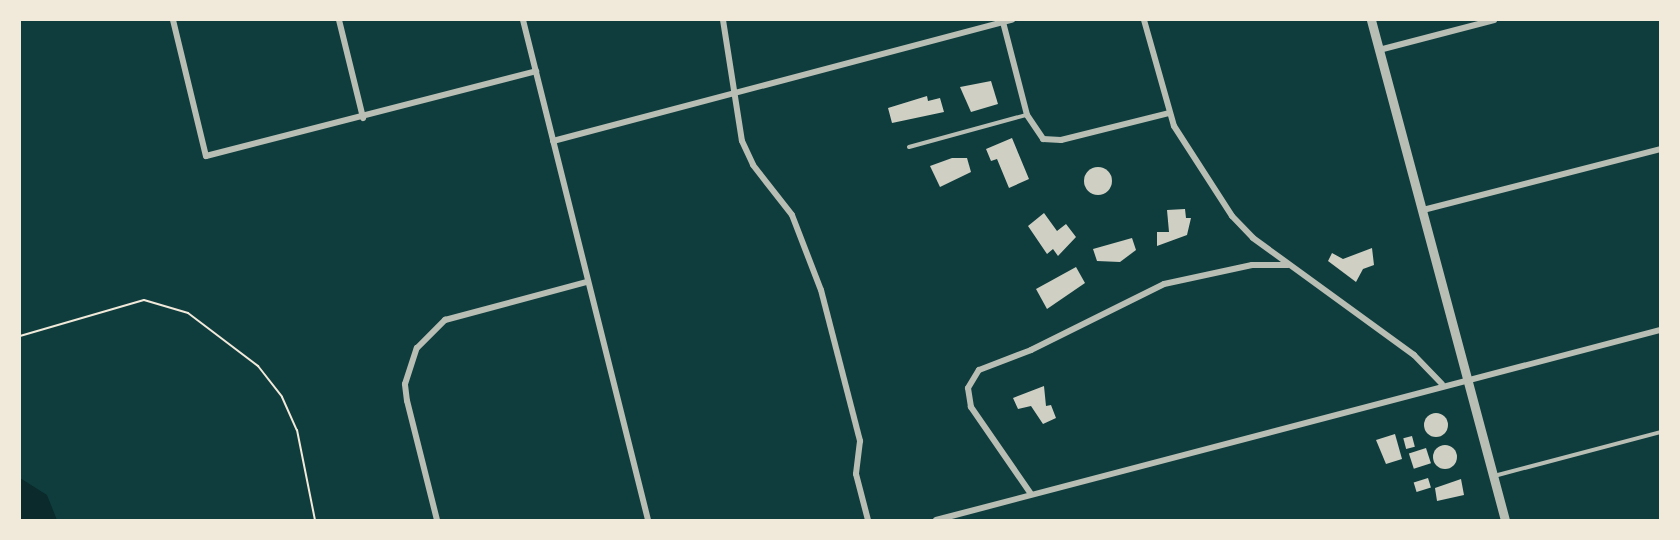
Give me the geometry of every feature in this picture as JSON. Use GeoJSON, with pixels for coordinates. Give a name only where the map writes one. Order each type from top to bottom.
{"type":"FeatureCollection","features":[{"type":"Feature","properties":{"kind":"street"},"geometry":{"type":"LineString","coordinates":[[173,20],[206,156],[363,118],[536,71]]}},
{"type":"Feature","properties":{"kind":"street"},"geometry":{"type":"LineString","coordinates":[[339,20],[363,118]]}},
{"type":"Feature","properties":{"kind":"street"},"geometry":{"type":"LineString","coordinates":[[523,20],[648,520]]}},
{"type":"Feature","properties":{"kind":"street"},"geometry":{"type":"LineString","coordinates":[[723,20],[732,93],[746,149],[792,215],[821,290],[860,441],[856,474],[867,520]]}},
{"type":"Feature","properties":{"kind":"street"},"geometry":{"type":"LineString","coordinates":[[553,141],[1012,20]]}},
{"type":"Feature","properties":{"kind":"street"},"geometry":{"type":"LineString","coordinates":[[1144,20],[1169,113],[1214,194],[1253,238],[1414,355],[1442,384]]}},
{"type":"Feature","properties":{"kind":"street"},"geometry":{"type":"LineString","coordinates":[[1371,20],[1504,520]]}},
{"type":"Feature","properties":{"kind":"street"},"geometry":{"type":"LineString","coordinates":[[1379,50],[1494,20]]}},
{"type":"Feature","properties":{"kind":"street"},"geometry":{"type":"LineString","coordinates":[[1003,22],[1027,115],[1036,135],[1052,141],[1169,113]]}},
{"type":"Feature","properties":{"kind":"street"},"geometry":{"type":"LineString","coordinates":[[1422,210],[1660,149]]}},
{"type":"Feature","properties":{"kind":"street"},"geometry":{"type":"LineString","coordinates":[[1031,494],[971,407],[968,388],[979,370],[1031,350],[1154,287],[1227,268],[1289,265]]}},
{"type":"Feature","properties":{"kind":"street"},"geometry":{"type":"LineString","coordinates":[[437,520],[405,384],[417,348],[445,320],[587,282]]}},
{"type":"Feature","properties":{"kind":"street"},"geometry":{"type":"LineString","coordinates":[[936,520],[1442,384],[1468,380],[1660,330]]}},
{"type":"Feature","properties":{"kind":"lane"},"geometry":{"type":"LineString","coordinates":[[909,147],[1027,115]]}},
{"type":"Feature","properties":{"kind":"lane"},"geometry":{"type":"LineString","coordinates":[[1494,476],[1660,432]]}},
{"type":"Feature","properties":{"kind":"path"},"geometry":{"type":"LineString","coordinates":[[20,336],[144,300],[188,313],[258,366],[282,398],[297,430],[315,520]]}},
{"type":"Feature","properties":{"kind":"water"},"geometry":{"type":"Polygon","coordinates":[[[20,478],[47,495],[57,520],[20,520],[20,478]]]}},
{"type":"Feature","properties":{"kind":"building"},"geometry":{"type":"Polygon","coordinates":[[[991,81],[998,104],[971,112],[960,87],[991,81]]]}},
{"type":"Feature","properties":{"kind":"building"},"geometry":{"type":"Polygon","coordinates":[[[927,96],[928,101],[940,98],[944,112],[892,123],[888,108],[927,96]]]}},
{"type":"Feature","properties":{"kind":"building"},"geometry":{"type":"Polygon","coordinates":[[[1012,138],[1029,179],[1009,188],[997,159],[991,161],[986,149],[1012,138]]]}},
{"type":"Feature","properties":{"kind":"building"},"geometry":{"type":"Polygon","coordinates":[[[952,158],[967,158],[971,172],[940,187],[930,166],[952,158]]]}},
{"type":"Feature","properties":{"kind":"building"},"geometry":{"type":"Polygon","coordinates":[[[1098,167],[1108,171],[1112,181],[1108,191],[1098,195],[1088,191],[1084,181],[1088,171],[1098,167]]]}},
{"type":"Feature","properties":{"kind":"building"},"geometry":{"type":"Polygon","coordinates":[[[1185,209],[1186,218],[1191,218],[1187,235],[1157,246],[1157,232],[1169,232],[1167,210],[1185,209]]]}},
{"type":"Feature","properties":{"kind":"building"},"geometry":{"type":"Polygon","coordinates":[[[1044,213],[1057,231],[1066,224],[1076,237],[1058,256],[1053,249],[1047,254],[1028,226],[1044,213]]]}},
{"type":"Feature","properties":{"kind":"building"},"geometry":{"type":"Polygon","coordinates":[[[1132,238],[1136,250],[1120,262],[1097,261],[1093,249],[1132,238]]]}},
{"type":"Feature","properties":{"kind":"building"},"geometry":{"type":"Polygon","coordinates":[[[1372,248],[1374,265],[1363,269],[1356,282],[1328,261],[1332,253],[1343,259],[1372,248]]]}},
{"type":"Feature","properties":{"kind":"building"},"geometry":{"type":"Polygon","coordinates":[[[1076,267],[1085,283],[1047,309],[1036,289],[1076,267]]]}},
{"type":"Feature","properties":{"kind":"building"},"geometry":{"type":"Polygon","coordinates":[[[1044,386],[1046,406],[1051,405],[1056,418],[1043,424],[1031,406],[1018,409],[1013,398],[1044,386]]]}},
{"type":"Feature","properties":{"kind":"building"},"geometry":{"type":"Polygon","coordinates":[[[1436,413],[1444,417],[1448,425],[1444,433],[1436,437],[1428,433],[1424,425],[1428,417],[1436,413]]]}},
{"type":"Feature","properties":{"kind":"building"},"geometry":{"type":"Polygon","coordinates":[[[1395,434],[1402,459],[1386,464],[1376,440],[1395,434]]]}},
{"type":"Feature","properties":{"kind":"building"},"geometry":{"type":"Polygon","coordinates":[[[1412,436],[1415,447],[1406,449],[1403,438],[1412,436]]]}},
{"type":"Feature","properties":{"kind":"building"},"geometry":{"type":"Polygon","coordinates":[[[1445,445],[1453,449],[1457,457],[1453,465],[1445,469],[1437,465],[1433,457],[1437,449],[1445,445]]]}},
{"type":"Feature","properties":{"kind":"building"},"geometry":{"type":"Polygon","coordinates":[[[1426,448],[1431,463],[1414,469],[1409,454],[1426,448]]]}},
{"type":"Feature","properties":{"kind":"building"},"geometry":{"type":"Polygon","coordinates":[[[1428,478],[1431,488],[1417,492],[1414,482],[1428,478]]]}},
{"type":"Feature","properties":{"kind":"building"},"geometry":{"type":"Polygon","coordinates":[[[1461,479],[1464,495],[1437,501],[1435,488],[1461,479]]]}}]}
